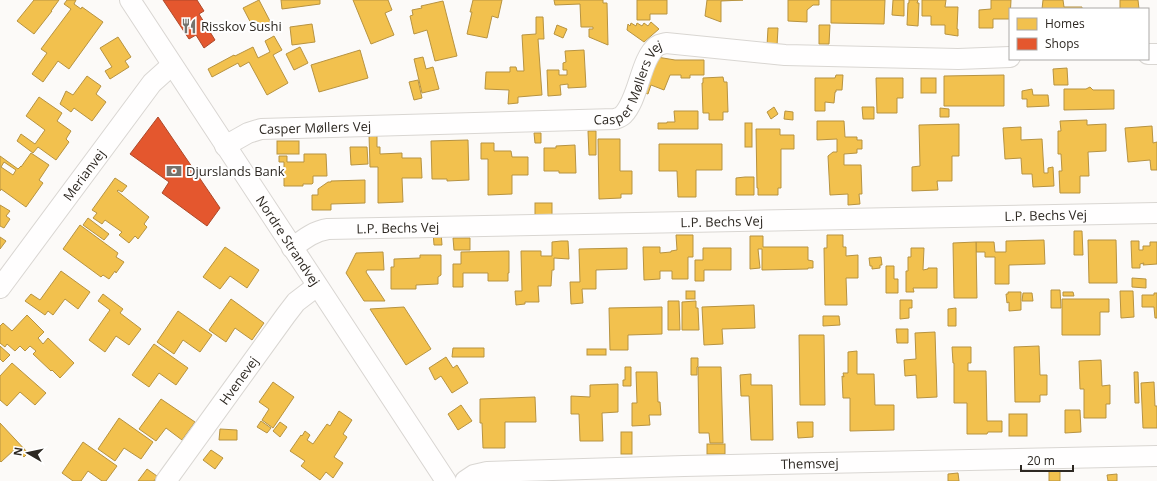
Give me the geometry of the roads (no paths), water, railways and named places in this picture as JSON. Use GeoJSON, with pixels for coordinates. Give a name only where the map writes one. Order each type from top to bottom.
{"type":"FeatureCollection","features":[{"type":"Feature","properties":{"kind":"street","name":"Nordre Strandvej"},"geometry":{"type":"LineString","coordinates":[[130,0],[446,481]]}},
{"type":"Feature","properties":{"kind":"street","name":"Casper Møllers Vej"},"geometry":{"type":"LineString","coordinates":[[225,146],[248,133],[261,129],[615,119],[622,116],[632,101],[647,60],[652,51],[658,45],[666,43],[785,55],[958,59],[1009,57]]}},
{"type":"Feature","properties":{"kind":"street","name":"Merianvej"},"geometry":{"type":"LineString","coordinates":[[0,288],[152,83],[172,64]]}},
{"type":"Feature","properties":{"kind":"street","name":"L.P. Bechs Vej"},"geometry":{"type":"LineString","coordinates":[[292,248],[314,232],[328,229],[1157,213]]}},
{"type":"Feature","properties":{"kind":"street","name":"Hvenevej"},"geometry":{"type":"LineString","coordinates":[[166,481],[289,311],[296,302],[317,286]]}},
{"type":"Feature","properties":{"kind":"street","name":"Themsvej"},"geometry":{"type":"LineString","coordinates":[[465,481],[474,475],[487,472],[1157,456]]}},
{"type":"Feature","properties":{"kind":"place","name":"Risskov Sushi"},"geometry":{"type":"Point","coordinates":[189,26]}},
{"type":"Feature","properties":{"kind":"place","name":"Djurslands Bank"},"geometry":{"type":"Point","coordinates":[174,171]}}]}
